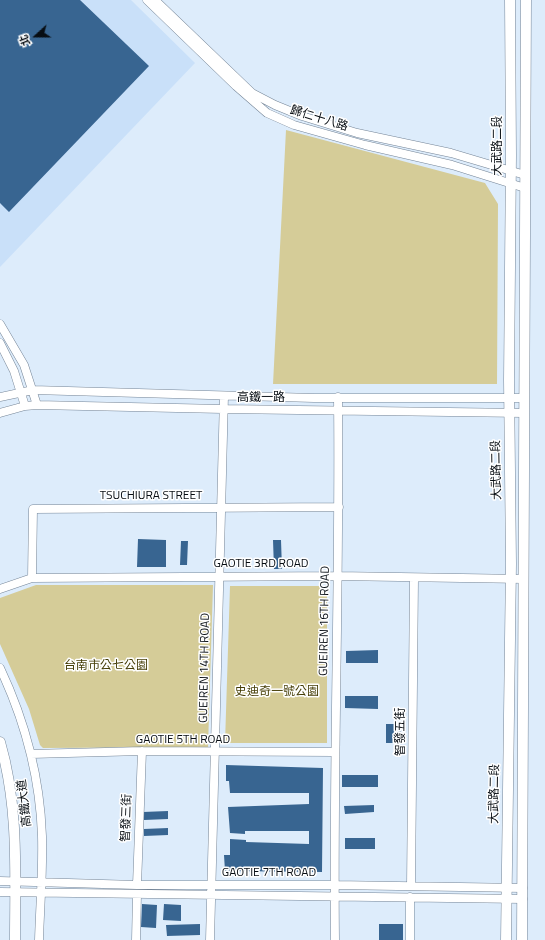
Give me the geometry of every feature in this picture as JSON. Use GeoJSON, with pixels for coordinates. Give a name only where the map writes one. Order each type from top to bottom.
{"type":"FeatureCollection","features":[{"type":"Feature","properties":{"kind":"street","name":"歸仁十八路"},"geometry":{"type":"LineString","coordinates":[[147,0],[236,86],[267,113],[294,126],[365,145],[452,165],[511,182],[525,188]]}},
{"type":"Feature","properties":{"kind":"street","name":"歸仁十八路"},"geometry":{"type":"LineString","coordinates":[[155,0],[252,93],[274,105],[302,116],[357,133],[451,153],[525,175]]}},
{"type":"Feature","properties":{"kind":"street","name":"大武路二段"},"geometry":{"type":"LineString","coordinates":[[506,940],[511,579],[509,412],[511,182],[510,0]]}},
{"type":"Feature","properties":{"kind":"street"},"geometry":{"type":"LineString","coordinates":[[522,940],[526,0]]}},
{"type":"Feature","properties":{"kind":"street"},"geometry":{"type":"LineString","coordinates":[[0,324],[16,348],[37,404]]}},
{"type":"Feature","properties":{"kind":"street"},"geometry":{"type":"LineString","coordinates":[[0,343],[14,371],[25,406]]}},
{"type":"Feature","properties":{"kind":"street","name":"高鐵一路"},"geometry":{"type":"LineString","coordinates":[[0,397],[33,390],[224,396],[401,399],[524,398]]}},
{"type":"Feature","properties":{"kind":"street","name":"GUEIREN 14TH ROAD"},"geometry":{"type":"LineString","coordinates":[[210,940],[216,752],[218,576],[224,396]]}},
{"type":"Feature","properties":{"kind":"street","name":"GUEIREN 16TH ROAD"},"geometry":{"type":"LineString","coordinates":[[335,940],[335,752],[339,507],[338,397]]}},
{"type":"Feature","properties":{"kind":"street","name":"高鐵一路"},"geometry":{"type":"LineString","coordinates":[[0,413],[37,404],[223,410],[524,413]]}},
{"type":"Feature","properties":{"kind":"street","name":"TSUCHIURA STREET"},"geometry":{"type":"LineString","coordinates":[[32,578],[33,509],[339,507]]}},
{"type":"Feature","properties":{"kind":"street","name":"GAOTIE 3RD ROAD"},"geometry":{"type":"LineString","coordinates":[[0,589],[32,578],[337,576],[414,579],[524,579]]}},
{"type":"Feature","properties":{"kind":"street","name":"智發五街"},"geometry":{"type":"LineString","coordinates":[[411,886],[414,579]]}},
{"type":"Feature","properties":{"kind":"street","name":"高鐵大道"},"geometry":{"type":"LineString","coordinates":[[0,668],[16,706],[31,754],[40,806],[42,837],[39,940]]}},
{"type":"Feature","properties":{"kind":"street","name":"高鐵大道"},"geometry":{"type":"LineString","coordinates":[[0,742],[11,788],[14,817],[15,940]]}},
{"type":"Feature","properties":{"kind":"street","name":"GAOTIE 5TH ROAD"},"geometry":{"type":"LineString","coordinates":[[31,754],[142,752],[335,752]]}},
{"type":"Feature","properties":{"kind":"street","name":"智發三街"},"geometry":{"type":"LineString","coordinates":[[137,885],[142,752]]}},
{"type":"Feature","properties":{"kind":"street"},"geometry":{"type":"LineString","coordinates":[[0,882],[15,886]]}},
{"type":"Feature","properties":{"kind":"street","name":"GAOTIE 7TH ROAD"},"geometry":{"type":"LineString","coordinates":[[15,886],[40,882],[137,885],[335,885],[523,888]]}},
{"type":"Feature","properties":{"kind":"street"},"geometry":{"type":"LineString","coordinates":[[0,892],[15,886]]}},
{"type":"Feature","properties":{"kind":"street","name":"GAOTIE 7TH ROAD"},"geometry":{"type":"LineString","coordinates":[[15,886],[40,892],[523,899]]}},
{"type":"Feature","properties":{"kind":"street"},"geometry":{"type":"LineString","coordinates":[[136,940],[137,894]]}},
{"type":"Feature","properties":{"kind":"street"},"geometry":{"type":"LineString","coordinates":[[410,897],[410,940]]}},
{"type":"Feature","properties":{"kind":"shaded area"},"geometry":{"type":"Polygon","coordinates":[[[0,0],[131,0],[195,63],[0,267],[0,0]]]}},
{"type":"Feature","properties":{"kind":"green space"},"geometry":{"type":"Polygon","coordinates":[[[286,130],[485,183],[498,204],[497,384],[273,384],[286,130]]]}},
{"type":"Feature","properties":{"kind":"green space","name":"台南市公七公園"},"geometry":{"type":"Polygon","coordinates":[[[36,585],[213,585],[208,747],[43,748],[40,745],[29,709],[0,644],[0,598],[36,585]]]}},
{"type":"Feature","properties":{"kind":"green space","name":"史迪奇一號公園"},"geometry":{"type":"Polygon","coordinates":[[[230,586],[327,586],[327,743],[225,743],[230,586]]]}},
{"type":"Feature","properties":{"kind":"building"},"geometry":{"type":"Polygon","coordinates":[[[0,0],[80,0],[149,66],[9,212],[0,203],[0,0]]]}},
{"type":"Feature","properties":{"kind":"building"},"geometry":{"type":"Polygon","coordinates":[[[138,539],[166,540],[166,567],[137,567],[138,539]]]}},
{"type":"Feature","properties":{"kind":"building"},"geometry":{"type":"Polygon","coordinates":[[[273,540],[281,540],[282,569],[274,569],[273,540]]]}},
{"type":"Feature","properties":{"kind":"building"},"geometry":{"type":"Polygon","coordinates":[[[181,541],[188,541],[187,565],[180,565],[181,541]]]}},
{"type":"Feature","properties":{"kind":"building"},"geometry":{"type":"Polygon","coordinates":[[[378,650],[378,663],[346,663],[346,651],[378,650]]]}},
{"type":"Feature","properties":{"kind":"building"},"geometry":{"type":"Polygon","coordinates":[[[345,696],[378,696],[378,709],[345,708],[345,696]]]}},
{"type":"Feature","properties":{"kind":"building"},"geometry":{"type":"Polygon","coordinates":[[[386,724],[401,724],[401,743],[386,743],[386,724]]]}},
{"type":"Feature","properties":{"kind":"building"},"geometry":{"type":"Polygon","coordinates":[[[226,765],[323,768],[322,872],[225,871],[224,855],[230,855],[230,839],[246,840],[246,842],[309,844],[309,831],[245,831],[245,834],[230,833],[228,807],[309,804],[309,793],[230,793],[229,781],[226,781],[226,765]]]}},
{"type":"Feature","properties":{"kind":"building"},"geometry":{"type":"Polygon","coordinates":[[[342,775],[378,775],[378,787],[342,787],[342,775]]]}},
{"type":"Feature","properties":{"kind":"building"},"geometry":{"type":"Polygon","coordinates":[[[374,805],[374,812],[345,814],[344,806],[374,805]]]}},
{"type":"Feature","properties":{"kind":"building"},"geometry":{"type":"Polygon","coordinates":[[[168,811],[168,819],[144,820],[143,812],[168,811]]]}},
{"type":"Feature","properties":{"kind":"building"},"geometry":{"type":"Polygon","coordinates":[[[168,828],[168,835],[144,836],[144,829],[168,828]]]}},
{"type":"Feature","properties":{"kind":"building"},"geometry":{"type":"Polygon","coordinates":[[[345,838],[375,838],[375,849],[345,849],[345,838]]]}},
{"type":"Feature","properties":{"kind":"building"},"geometry":{"type":"Polygon","coordinates":[[[142,904],[157,905],[156,928],[141,927],[142,904]]]}},
{"type":"Feature","properties":{"kind":"building"},"geometry":{"type":"Polygon","coordinates":[[[164,904],[181,905],[181,921],[163,920],[164,904]]]}},
{"type":"Feature","properties":{"kind":"building"},"geometry":{"type":"Polygon","coordinates":[[[200,924],[200,935],[167,936],[166,925],[200,924]]]}},
{"type":"Feature","properties":{"kind":"building"},"geometry":{"type":"Polygon","coordinates":[[[379,924],[403,924],[403,940],[379,940],[379,924]]]}}]}
